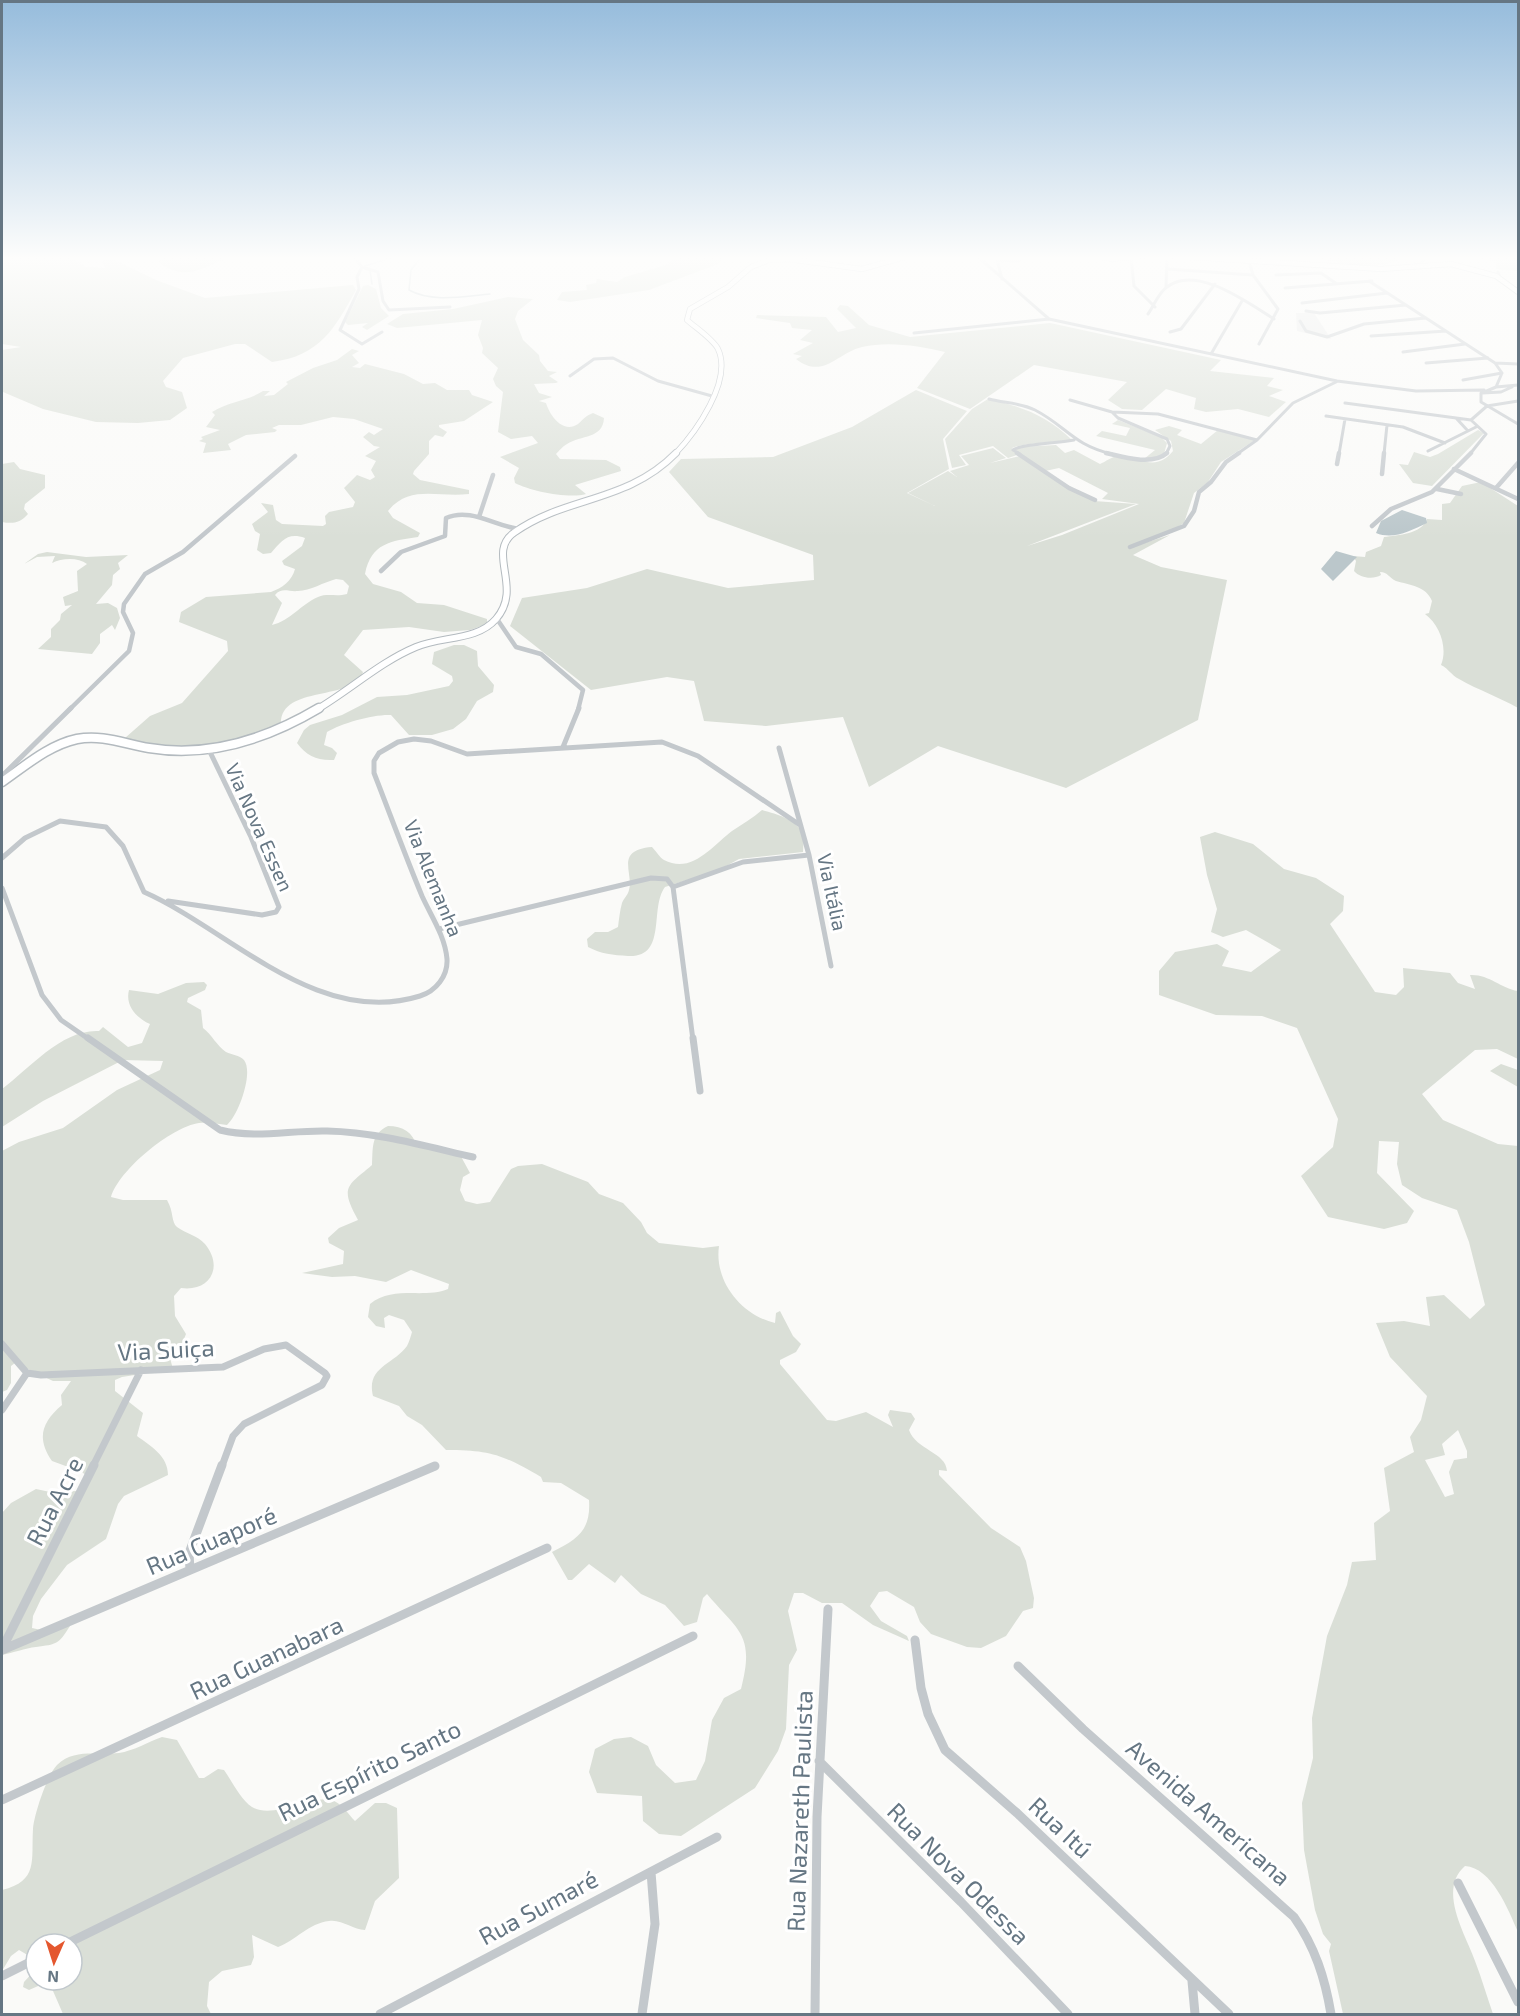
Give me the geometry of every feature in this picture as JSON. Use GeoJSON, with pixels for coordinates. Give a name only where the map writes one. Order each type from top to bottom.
{"type":"FeatureCollection","features":[{"type":"Feature","properties":{"kind":"main road"},"geometry":{"type":"LineString","coordinates":[[2,782],[52,749],[76,739],[104,738],[166,751],[210,752],[240,745],[304,718],[397,656],[418,646],[478,631],[497,619],[508,600],[510,589],[500,550],[505,540],[519,529],[651,476],[668,463],[705,414],[720,373],[718,350]]}},
{"type":"Feature","properties":{"kind":"street"},"geometry":{"type":"LineString","coordinates":[[1193,350],[1337,381],[1416,391],[1501,392],[1512,387]]}},
{"type":"Feature","properties":{"kind":"street"},"geometry":{"type":"LineString","coordinates":[[1211,354],[1213,350]]}},
{"type":"Feature","properties":{"kind":"street"},"geometry":{"type":"LineString","coordinates":[[1404,352],[1419,350]]}},
{"type":"Feature","properties":{"kind":"street"},"geometry":{"type":"LineString","coordinates":[[1476,350],[1495,363],[1502,373]]}},
{"type":"Feature","properties":{"kind":"street"},"geometry":{"type":"LineString","coordinates":[[570,376],[600,357],[638,368],[657,380],[712,396]]}},
{"type":"Feature","properties":{"kind":"street"},"geometry":{"type":"LineString","coordinates":[[1426,363],[1488,358]]}},
{"type":"Feature","properties":{"kind":"street"},"geometry":{"type":"LineString","coordinates":[[1495,363],[1518,364]]}},
{"type":"Feature","properties":{"kind":"street"},"geometry":{"type":"LineString","coordinates":[[1463,380],[1502,373]]}},
{"type":"Feature","properties":{"kind":"street"},"geometry":{"type":"LineString","coordinates":[[1496,387],[1502,373]]}},
{"type":"Feature","properties":{"kind":"street"},"geometry":{"type":"LineString","coordinates":[[1130,547],[1184,526],[1194,511],[1199,492],[1211,482],[1226,462],[1257,440],[1293,403],[1337,381]]}},
{"type":"Feature","properties":{"kind":"street"},"geometry":{"type":"LineString","coordinates":[[1518,386],[1496,387],[1482,392],[1479,399],[1518,424]]}},
{"type":"Feature","properties":{"kind":"street"},"geometry":{"type":"LineString","coordinates":[[989,399],[1036,411],[1062,428],[1074,440],[1145,461],[1156,461],[1166,455],[1170,446],[1167,439],[1118,418],[1112,412]]}},
{"type":"Feature","properties":{"kind":"street"},"geometry":{"type":"LineString","coordinates":[[1070,400],[1112,412],[1158,414],[1257,440]]}},
{"type":"Feature","properties":{"kind":"street"},"geometry":{"type":"LineString","coordinates":[[1471,420],[1487,406],[1518,401]]}},
{"type":"Feature","properties":{"kind":"street"},"geometry":{"type":"LineString","coordinates":[[1345,403],[1471,420],[1486,434],[1495,435]]}},
{"type":"Feature","properties":{"kind":"street"},"geometry":{"type":"LineString","coordinates":[[1326,416],[1414,430],[1445,443]]}},
{"type":"Feature","properties":{"kind":"street"},"geometry":{"type":"LineString","coordinates":[[1456,418],[1468,431]]}},
{"type":"Feature","properties":{"kind":"street"},"geometry":{"type":"LineString","coordinates":[[1337,464],[1345,419]]}},
{"type":"Feature","properties":{"kind":"street"},"geometry":{"type":"LineString","coordinates":[[1382,474],[1388,425]]}},
{"type":"Feature","properties":{"kind":"street"},"geometry":{"type":"LineString","coordinates":[[1428,452],[1476,427]]}},
{"type":"Feature","properties":{"kind":"street"},"geometry":{"type":"LineString","coordinates":[[1372,526],[1378,517],[1390,507],[1428,495],[1437,489],[1486,434]]}},
{"type":"Feature","properties":{"kind":"street"},"geometry":{"type":"LineString","coordinates":[[1074,440],[1053,445],[1021,446],[1013,450],[1069,488],[1095,500]]}},
{"type":"Feature","properties":{"kind":"street"},"geometry":{"type":"LineString","coordinates":[[2,776],[129,651],[133,633],[123,612],[124,604],[145,574],[183,552],[295,456]]}},
{"type":"Feature","properties":{"kind":"street"},"geometry":{"type":"LineString","coordinates":[[1496,488],[1518,463]]}},
{"type":"Feature","properties":{"kind":"street"},"geometry":{"type":"LineString","coordinates":[[1454,469],[1496,488],[1505,495],[1518,499]]}},
{"type":"Feature","properties":{"kind":"street"},"geometry":{"type":"LineString","coordinates":[[479,517],[493,475]]}},
{"type":"Feature","properties":{"kind":"street"},"geometry":{"type":"LineString","coordinates":[[1437,489],[1461,494]]}},
{"type":"Feature","properties":{"kind":"street"},"geometry":{"type":"LineString","coordinates":[[381,571],[390,557],[400,550],[445,536],[447,533],[446,518],[449,516],[460,513],[479,517],[500,527],[519,529]]}},
{"type":"Feature","properties":{"kind":"street"},"geometry":{"type":"LineString","coordinates":[[497,619],[516,647],[541,654],[583,690],[580,706],[563,747]]}},
{"type":"Feature","properties":{"kind":"street","name":"Via Alemanha"},"geometry":{"type":"LineString","coordinates":[[2,858],[25,838],[60,821],[106,826],[123,846],[139,886],[144,892],[167,901],[242,953],[284,977],[333,994],[371,1003],[394,1005],[412,1001],[440,984],[447,971],[448,960],[438,929],[374,773],[374,761],[389,746],[414,739],[431,741],[467,754],[642,741],[677,746],[698,756],[800,825]]}},
{"type":"Feature","properties":{"kind":"street","name":"Via Itália"},"geometry":{"type":"LineString","coordinates":[[779,748],[809,855],[831,966]]}},
{"type":"Feature","properties":{"kind":"street","name":"Via Nova Essen"},"geometry":{"type":"LineString","coordinates":[[167,901],[262,915],[276,912],[279,907],[251,837],[210,752]]}},
{"type":"Feature","properties":{"kind":"street"},"geometry":{"type":"LineString","coordinates":[[673,888],[742,862],[809,855]]}},
{"type":"Feature","properties":{"kind":"street"},"geometry":{"type":"LineString","coordinates":[[438,929],[651,878],[667,879],[673,888],[700,1091]]}},
{"type":"Feature","properties":{"kind":"street"},"geometry":{"type":"LineString","coordinates":[[2,888],[42,994],[61,1020],[220,1130],[236,1135],[263,1135],[292,1131],[362,1134],[472,1157]]}},
{"type":"Feature","properties":{"kind":"street"},"geometry":{"type":"LineString","coordinates":[[2,1344],[27,1373],[2,1410]]}},
{"type":"Feature","properties":{"kind":"street","name":"Via Suiça"},"geometry":{"type":"LineString","coordinates":[[27,1373],[51,1375],[223,1367],[264,1349],[286,1345],[322,1369],[327,1376],[322,1385],[244,1424],[232,1436],[190,1550],[190,1569]]}},
{"type":"Feature","properties":{"kind":"street","name":"Rua Acre"},"geometry":{"type":"LineString","coordinates":[[2,1649],[141,1370]]}},
{"type":"Feature","properties":{"kind":"street","name":"Rua Guaporé"},"geometry":{"type":"LineString","coordinates":[[2,1649],[435,1466]]}},
{"type":"Feature","properties":{"kind":"street","name":"Rua Guanabara"},"geometry":{"type":"LineString","coordinates":[[2,1800],[547,1548]]}},
{"type":"Feature","properties":{"kind":"street","name":"Rua Nazareth Paulista"},"geometry":{"type":"LineString","coordinates":[[815,2014],[819,1761],[828,1609]]}},
{"type":"Feature","properties":{"kind":"street","name":"Rua Espírito Santo"},"geometry":{"type":"LineString","coordinates":[[84,1935],[693,1636]]}},
{"type":"Feature","properties":{"kind":"street","name":"Rua Itú"},"geometry":{"type":"LineString","coordinates":[[915,1640],[921,1688],[928,1714],[945,1750],[1017,1813],[1229,2014]]}},
{"type":"Feature","properties":{"kind":"street","name":"Avenida Americana"},"geometry":{"type":"LineString","coordinates":[[1018,1666],[1083,1729],[1294,1917],[1309,1936],[1320,1964],[1331,2014]]}},
{"type":"Feature","properties":{"kind":"street","name":"Rua Nova Odessa"},"geometry":{"type":"LineString","coordinates":[[819,1761],[961,1902],[1068,2014]]}},
{"type":"Feature","properties":{"kind":"street","name":"Rua Sumaré"},"geometry":{"type":"LineString","coordinates":[[380,2014],[392,2010],[717,1837]]}},
{"type":"Feature","properties":{"kind":"street"},"geometry":{"type":"LineString","coordinates":[[642,2014],[655,1910],[655,1890],[651,1872]]}},
{"type":"Feature","properties":{"kind":"street"},"geometry":{"type":"LineString","coordinates":[[1458,1883],[1518,2002]]}},
{"type":"Feature","properties":{"kind":"street"},"geometry":{"type":"LineString","coordinates":[[2,1976],[24,1965]]}},
{"type":"Feature","properties":{"kind":"street"},"geometry":{"type":"LineString","coordinates":[[1191,1980],[1195,2014]]}},
{"type":"Feature","properties":{"kind":"shaded area"},"geometry":{"type":"Polygon","coordinates":[[[2,350],[212,350],[183,358],[163,381],[166,387],[182,392],[187,408],[170,420],[138,423],[96,422],[43,409],[3,392],[2,350]]]}},
{"type":"Feature","properties":{"kind":"shaded area"},"geometry":{"type":"Polygon","coordinates":[[[254,350],[309,350],[289,359],[272,362],[254,350]]]}},
{"type":"Feature","properties":{"kind":"shaded area"},"geometry":{"type":"Polygon","coordinates":[[[351,350],[356,350],[359,351],[352,355],[359,363],[352,367],[360,368],[365,364],[404,374],[423,384],[435,383],[447,390],[469,390],[472,395],[493,402],[464,421],[439,425],[447,432],[443,437],[435,435],[429,441],[429,454],[413,474],[420,480],[469,490],[469,494],[415,495],[397,503],[388,511],[393,518],[420,533],[418,537],[391,542],[377,550],[365,574],[373,584],[401,592],[417,603],[444,605],[487,619],[487,624],[470,630],[444,632],[409,627],[363,630],[344,655],[363,672],[357,681],[346,687],[304,698],[292,704],[284,712],[281,725],[223,750],[156,748],[125,738],[150,716],[182,703],[228,651],[227,641],[179,622],[181,612],[206,597],[271,592],[283,586],[292,577],[295,569],[284,565],[282,561],[302,546],[305,538],[289,537],[271,553],[263,554],[257,550],[260,534],[255,531],[252,524],[268,512],[261,503],[273,505],[276,520],[282,524],[323,526],[326,524],[325,516],[329,512],[353,507],[355,502],[344,488],[357,475],[370,480],[375,477],[371,470],[376,461],[365,456],[380,447],[374,446],[363,437],[369,432],[374,435],[383,429],[354,419],[333,417],[301,425],[279,425],[272,428],[277,430],[275,432],[246,435],[228,444],[231,450],[203,453],[206,443],[199,441],[203,439],[201,437],[220,430],[206,427],[215,415],[212,412],[263,391],[270,391],[264,396],[274,395],[288,384],[286,382],[313,368],[337,360],[351,350]],[[336,579],[303,591],[283,590],[275,595],[282,603],[272,625],[284,620],[318,597],[347,594],[349,586],[343,580],[336,579]]]}},
{"type":"Feature","properties":{"kind":"shaded area"},"geometry":{"type":"Polygon","coordinates":[[[483,350],[534,350],[548,371],[557,372],[549,376],[558,382],[534,384],[539,393],[552,397],[539,401],[546,403],[558,422],[572,427],[593,413],[604,418],[603,425],[596,433],[567,444],[556,454],[560,459],[606,460],[620,467],[621,471],[575,485],[586,494],[579,495],[550,493],[515,483],[514,478],[519,468],[500,457],[538,443],[532,436],[511,439],[498,432],[503,392],[496,386],[493,379],[498,368],[482,353],[483,350]]]}},
{"type":"Feature","properties":{"kind":"shaded area"},"geometry":{"type":"Polygon","coordinates":[[[800,350],[853,350],[830,363],[814,367],[796,359],[802,356],[793,354],[800,350]]]}},
{"type":"Feature","properties":{"kind":"shaded area"},"geometry":{"type":"Polygon","coordinates":[[[935,350],[1175,350],[1221,360],[1210,371],[1274,378],[1267,386],[1283,390],[1269,396],[1286,402],[1269,417],[1238,409],[1206,412],[1194,409],[1196,398],[1166,389],[1142,410],[1122,409],[1108,400],[1127,382],[1034,365],[970,409],[917,388],[945,352],[935,350]]]}},
{"type":"Feature","properties":{"kind":"shaded area"},"geometry":{"type":"Polygon","coordinates":[[[916,390],[967,411],[943,439],[949,469],[907,493],[935,506],[908,493],[948,471],[957,477],[950,471],[969,465],[961,456],[993,448],[1006,458],[990,463],[1020,456],[1094,501],[1136,504],[1027,546],[1062,535],[1139,504],[1102,499],[1108,493],[1059,468],[1045,471],[1015,450],[1021,447],[1056,445],[1065,453],[1074,450],[1100,464],[1118,456],[1147,462],[1166,458],[1173,451],[1171,441],[1155,430],[1169,426],[1182,430],[1177,435],[1201,444],[1218,430],[1255,440],[1221,462],[1208,482],[1194,493],[1184,523],[1166,534],[1128,548],[1170,535],[1133,555],[1161,567],[1227,580],[1198,720],[1066,788],[938,746],[869,787],[843,717],[766,726],[704,721],[694,681],[667,677],[591,690],[510,626],[522,598],[587,588],[647,569],[728,588],[814,580],[813,555],[708,517],[669,472],[681,459],[773,457],[852,427],[916,390]]]}},
{"type":"Feature","properties":{"kind":"shaded area"},"geometry":{"type":"Polygon","coordinates":[[[988,399],[1033,413],[1053,424],[1072,440],[1017,446],[1012,448],[1017,455],[1008,458],[993,446],[959,455],[966,465],[952,468],[945,439],[972,409],[988,399]]]}},
{"type":"Feature","properties":{"kind":"shaded area"},"geometry":{"type":"Polygon","coordinates":[[[1118,420],[1161,437],[1167,443],[1164,454],[1156,459],[1144,459],[1155,450],[1096,436],[1102,431],[1126,436],[1130,428],[1112,424],[1118,420]]]}},
{"type":"Feature","properties":{"kind":"shaded area"},"geometry":{"type":"Polygon","coordinates":[[[1478,430],[1484,433],[1432,486],[1413,483],[1399,464],[1408,465],[1414,452],[1430,457],[1438,454],[1478,430]]]}},
{"type":"Feature","properties":{"kind":"shaded area"},"geometry":{"type":"Polygon","coordinates":[[[14,462],[20,469],[45,475],[45,488],[25,504],[24,509],[28,514],[22,519],[13,523],[2,522],[2,464],[14,462]]]}},
{"type":"Feature","properties":{"kind":"shaded area"},"geometry":{"type":"Polygon","coordinates":[[[1481,482],[1518,506],[1518,708],[1459,679],[1441,665],[1443,644],[1435,624],[1425,614],[1429,613],[1432,601],[1426,592],[1396,581],[1383,572],[1380,572],[1381,575],[1378,577],[1371,578],[1363,577],[1354,571],[1356,561],[1353,556],[1365,557],[1366,552],[1381,546],[1384,537],[1415,531],[1427,519],[1442,520],[1442,504],[1450,503],[1462,486],[1481,482]]]}},
{"type":"Feature","properties":{"kind":"shaded area"},"geometry":{"type":"Polygon","coordinates":[[[1402,510],[1426,518],[1427,523],[1395,535],[1376,533],[1381,521],[1402,510]]]}},
{"type":"Feature","properties":{"kind":"shaded area"},"geometry":{"type":"Polygon","coordinates":[[[1336,551],[1357,557],[1333,581],[1321,569],[1336,551]]]}},
{"type":"Feature","properties":{"kind":"shaded area"},"geometry":{"type":"Polygon","coordinates":[[[47,552],[86,557],[128,555],[118,563],[120,569],[113,575],[112,585],[96,604],[108,603],[117,608],[120,618],[115,630],[112,625],[100,634],[100,643],[92,654],[38,649],[51,637],[51,629],[60,620],[61,614],[72,605],[65,606],[63,597],[78,591],[77,571],[87,564],[70,559],[52,563],[55,556],[37,557],[24,564],[38,554],[47,552]]]}},
{"type":"Feature","properties":{"kind":"shaded area"},"geometry":{"type":"Polygon","coordinates":[[[454,645],[464,645],[477,651],[478,666],[494,685],[493,692],[477,701],[466,719],[453,729],[432,735],[409,735],[391,715],[358,720],[327,732],[324,745],[337,753],[334,760],[313,757],[297,743],[304,730],[310,725],[342,715],[377,697],[407,695],[449,686],[453,681],[452,676],[432,664],[434,652],[454,645]]]}},
{"type":"Feature","properties":{"kind":"shaded area"},"geometry":{"type":"Polygon","coordinates":[[[762,810],[785,818],[804,833],[803,852],[739,859],[719,870],[665,887],[660,896],[653,941],[648,949],[640,954],[612,955],[588,947],[587,939],[595,932],[608,932],[618,927],[622,903],[629,890],[628,863],[633,853],[652,847],[663,859],[674,864],[693,861],[762,810]]]}},
{"type":"Feature","properties":{"kind":"shaded area"},"geometry":{"type":"Polygon","coordinates":[[[1215,832],[1253,844],[1284,869],[1316,878],[1344,896],[1343,911],[1330,924],[1375,992],[1396,995],[1404,987],[1403,968],[1450,973],[1458,983],[1475,989],[1470,975],[1477,975],[1518,991],[1518,1059],[1497,1049],[1475,1050],[1422,1094],[1443,1120],[1498,1144],[1518,1146],[1518,1932],[1498,1891],[1475,1868],[1465,1866],[1457,1876],[1453,1887],[1453,1900],[1460,1926],[1478,1968],[1493,2014],[1343,2014],[1329,1951],[1331,1944],[1323,1934],[1315,1910],[1304,1850],[1302,1803],[1313,1758],[1312,1718],[1327,1636],[1347,1585],[1352,1562],[1376,1560],[1374,1523],[1390,1511],[1384,1468],[1414,1452],[1410,1437],[1421,1420],[1427,1396],[1390,1357],[1376,1323],[1404,1321],[1430,1326],[1426,1297],[1444,1295],[1470,1319],[1485,1305],[1469,1242],[1457,1210],[1422,1198],[1402,1185],[1397,1164],[1399,1142],[1379,1141],[1377,1173],[1414,1211],[1407,1223],[1384,1229],[1328,1217],[1301,1176],[1333,1147],[1338,1119],[1297,1028],[1262,1016],[1216,1015],[1159,995],[1159,971],[1175,952],[1217,944],[1229,951],[1222,966],[1251,972],[1281,950],[1246,930],[1223,937],[1211,932],[1217,909],[1207,875],[1200,837],[1215,832]],[[1458,1430],[1442,1444],[1445,1455],[1425,1460],[1445,1497],[1454,1494],[1449,1472],[1454,1460],[1467,1458],[1467,1451],[1458,1430]]]}},
{"type":"Feature","properties":{"kind":"shaded area"},"geometry":{"type":"Polygon","coordinates":[[[204,982],[207,985],[205,990],[188,998],[187,1002],[201,1010],[203,1028],[220,1047],[244,1060],[247,1074],[240,1104],[227,1125],[199,1123],[175,1132],[161,1141],[124,1175],[111,1197],[123,1200],[167,1200],[175,1225],[202,1241],[211,1253],[213,1261],[211,1276],[206,1282],[200,1286],[181,1288],[174,1296],[175,1316],[186,1334],[182,1344],[168,1351],[173,1369],[115,1380],[115,1391],[143,1413],[137,1436],[162,1457],[168,1475],[124,1496],[118,1504],[106,1539],[67,1565],[41,1599],[33,1616],[32,1628],[41,1630],[69,1620],[70,1626],[63,1637],[53,1644],[2,1655],[2,1513],[11,1503],[36,1489],[50,1492],[77,1491],[90,1479],[82,1472],[52,1461],[44,1445],[46,1424],[62,1405],[61,1395],[71,1381],[53,1381],[15,1363],[11,1366],[11,1383],[7,1390],[2,1392],[2,1151],[19,1142],[63,1128],[117,1090],[160,1070],[163,1061],[123,1060],[43,1101],[2,1127],[2,1089],[47,1051],[72,1036],[99,1031],[103,1027],[128,1047],[142,1043],[150,1024],[140,1018],[130,1006],[129,990],[158,994],[186,983],[204,982]]]}},
{"type":"Feature","properties":{"kind":"shaded area"},"geometry":{"type":"Polygon","coordinates":[[[1501,1064],[1518,1070],[1518,1087],[1490,1071],[1501,1064]]]}},
{"type":"Feature","properties":{"kind":"shaded area"},"geometry":{"type":"Polygon","coordinates":[[[388,1126],[407,1131],[413,1137],[417,1147],[458,1151],[470,1173],[463,1177],[460,1190],[465,1201],[477,1204],[490,1202],[511,1169],[518,1166],[542,1164],[588,1182],[599,1194],[623,1203],[641,1222],[647,1233],[659,1243],[703,1248],[719,1246],[721,1272],[732,1295],[751,1313],[775,1323],[776,1313],[780,1311],[793,1336],[801,1344],[796,1352],[780,1360],[780,1364],[827,1420],[836,1421],[866,1412],[893,1427],[888,1415],[890,1410],[911,1413],[915,1419],[909,1430],[913,1437],[942,1459],[945,1465],[947,1471],[939,1470],[939,1475],[991,1528],[1020,1547],[1026,1561],[1034,1598],[1033,1608],[1023,1611],[1006,1636],[981,1648],[967,1647],[931,1634],[920,1622],[914,1607],[887,1591],[879,1592],[870,1606],[881,1621],[907,1636],[909,1641],[873,1625],[842,1603],[822,1603],[803,1593],[794,1593],[788,1611],[797,1650],[789,1665],[786,1729],[778,1751],[755,1788],[681,1836],[659,1834],[643,1821],[642,1796],[597,1793],[589,1772],[595,1749],[614,1739],[631,1737],[648,1746],[656,1765],[675,1783],[696,1780],[705,1761],[712,1720],[724,1698],[741,1689],[745,1671],[745,1645],[736,1626],[707,1594],[703,1598],[697,1622],[684,1626],[665,1605],[641,1594],[621,1575],[615,1583],[589,1564],[572,1580],[568,1580],[552,1552],[569,1543],[581,1532],[588,1519],[589,1500],[561,1483],[543,1482],[541,1477],[496,1455],[446,1450],[422,1425],[407,1416],[399,1406],[373,1396],[373,1379],[377,1372],[407,1346],[412,1332],[404,1320],[389,1315],[384,1318],[385,1328],[376,1326],[368,1317],[370,1304],[389,1295],[439,1292],[448,1289],[449,1284],[411,1270],[386,1282],[355,1276],[332,1277],[302,1273],[343,1264],[344,1251],[329,1243],[328,1238],[339,1228],[358,1220],[349,1200],[349,1188],[372,1165],[376,1137],[382,1129],[388,1126]]]}},
{"type":"Feature","properties":{"kind":"shaded area"},"geometry":{"type":"Polygon","coordinates":[[[162,1737],[177,1740],[199,1778],[204,1778],[218,1769],[224,1770],[244,1799],[252,1807],[261,1810],[270,1811],[322,1799],[331,1800],[341,1806],[355,1821],[375,1803],[386,1803],[397,1808],[399,1878],[375,1901],[365,1930],[334,1921],[322,1922],[278,1947],[252,1935],[254,1957],[251,1965],[222,1971],[209,1982],[207,2006],[211,2014],[63,2014],[53,1992],[84,1992],[84,1932],[24,1932],[24,1953],[19,1950],[11,1956],[2,1971],[2,1890],[14,1886],[28,1875],[31,1868],[36,1814],[45,1786],[57,1765],[71,1756],[111,1754],[135,1748],[162,1737]]]}}]}
